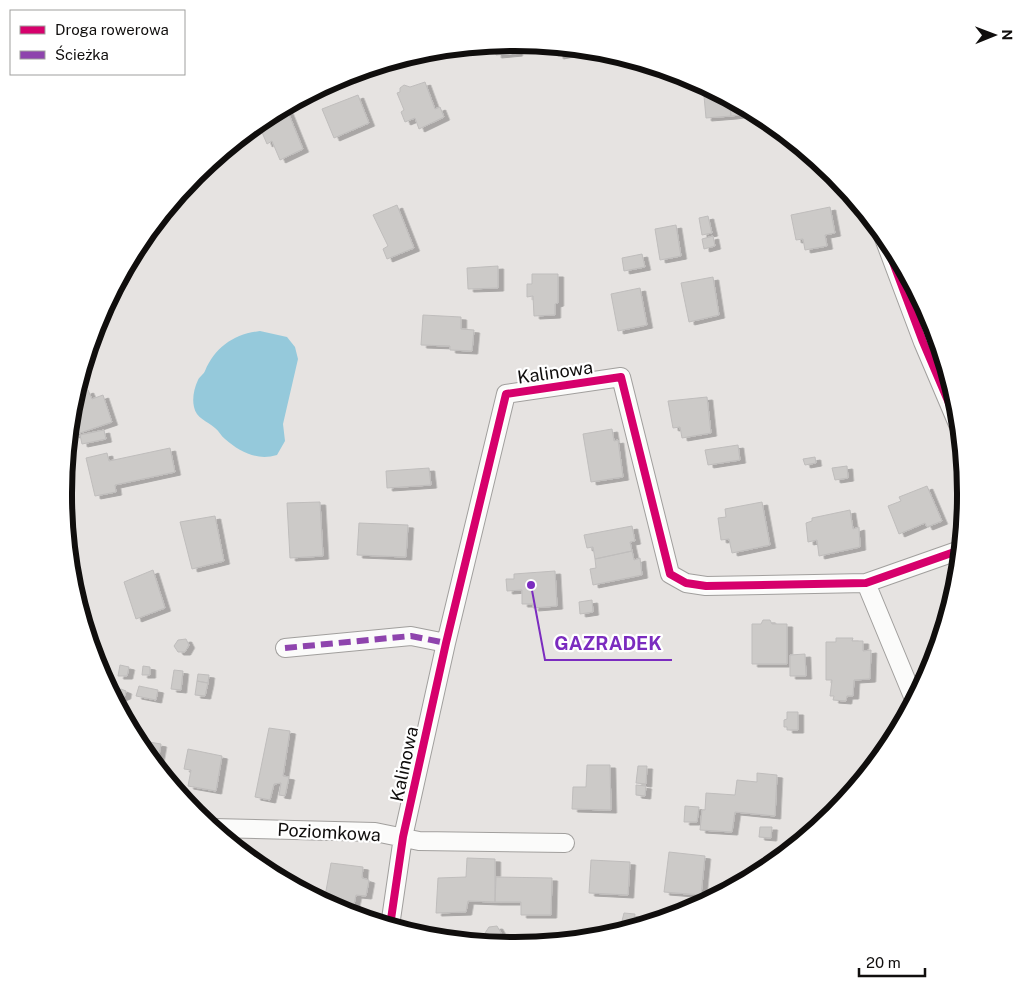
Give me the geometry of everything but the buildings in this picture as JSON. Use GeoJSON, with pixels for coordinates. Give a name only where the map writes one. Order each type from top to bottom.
{"type":"FeatureCollection","features":[{"type":"Feature","properties":{"kind":"street"},"geometry":{"type":"LineString","coordinates":[[895,269],[946,397]]}},
{"type":"Feature","properties":{"kind":"street","name":"Kalinowa"},"geometry":{"type":"LineString","coordinates":[[391,919],[403,837],[446,642],[506,394],[621,377],[670,574],[686,583],[706,586],[866,583],[953,552]]}},
{"type":"Feature","properties":{"kind":"street"},"geometry":{"type":"LineString","coordinates":[[866,583],[911,692]]}},
{"type":"Feature","properties":{"kind":"street"},"geometry":{"type":"LineString","coordinates":[[285,648],[411,636],[446,642]]}},
{"type":"Feature","properties":{"kind":"street","name":"Poziomkowa"},"geometry":{"type":"LineString","coordinates":[[225,828],[376,832],[420,840],[565,843]]}},
{"type":"Feature","properties":{"kind":"water"},"geometry":{"type":"Polygon","coordinates":[[[260,331],[287,337],[295,347],[298,359],[283,424],[285,441],[277,455],[270,457],[256,456],[237,448],[215,428],[199,417],[193,404],[194,390],[214,355],[226,343],[242,335],[260,331]]]}},
{"type":"Feature","properties":{"kind":"marked path"},"geometry":{"type":"LineString","coordinates":[[285,648],[411,636],[446,643]]}},
{"type":"Feature","properties":{"kind":"cycle path"},"geometry":{"type":"LineString","coordinates":[[895,269],[946,397]]}},
{"type":"Feature","properties":{"kind":"cycle path"},"geometry":{"type":"LineString","coordinates":[[391,919],[403,837],[446,643],[506,394],[621,377],[670,574],[686,583],[706,586],[866,583],[953,552]]}},
{"type":"Feature","properties":{"kind":"place","name":"GAZRADEK"},"geometry":{"type":"Point","coordinates":[531,585]}}]}
